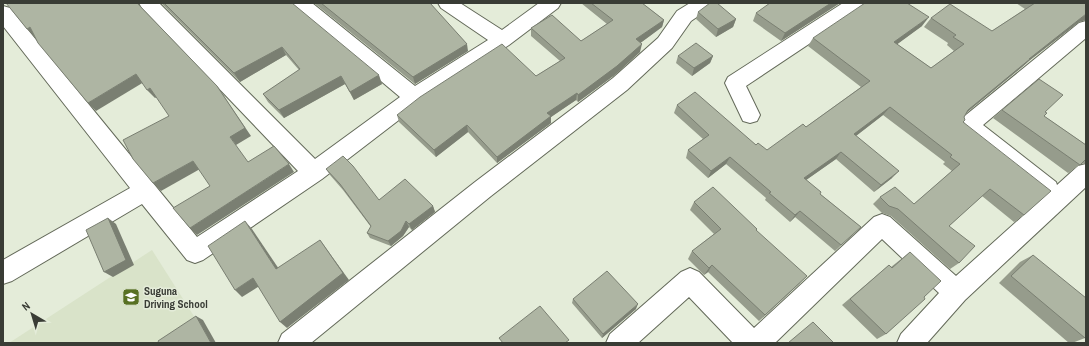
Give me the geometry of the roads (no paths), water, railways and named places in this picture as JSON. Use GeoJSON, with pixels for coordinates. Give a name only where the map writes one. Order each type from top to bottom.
{"type":"FeatureCollection","features":[{"type":"Feature","properties":{"kind":"street"},"geometry":{"type":"LineString","coordinates":[[148,3],[314,172]]}},
{"type":"Feature","properties":{"kind":"street"},"geometry":{"type":"LineString","coordinates":[[300,3],[414,97]]}},
{"type":"Feature","properties":{"kind":"street"},"geometry":{"type":"LineString","coordinates":[[447,3],[502,40]]}},
{"type":"Feature","properties":{"kind":"street"},"geometry":{"type":"LineString","coordinates":[[3,13],[144,191],[195,252],[314,172],[414,97],[502,40],[552,3]]}},
{"type":"Feature","properties":{"kind":"street"},"geometry":{"type":"LineString","coordinates":[[291,343],[483,190],[620,84],[665,43],[684,16],[704,3]]}},
{"type":"Feature","properties":{"kind":"street"},"geometry":{"type":"LineString","coordinates":[[750,115],[735,83],[857,3]]}},
{"type":"Feature","properties":{"kind":"street"},"geometry":{"type":"LineString","coordinates":[[1058,198],[968,125],[1086,28]]}},
{"type":"Feature","properties":{"kind":"street"},"geometry":{"type":"LineString","coordinates":[[910,343],[956,292],[1086,173]]}},
{"type":"Feature","properties":{"kind":"street"},"geometry":{"type":"LineString","coordinates":[[3,273],[144,191]]}},
{"type":"Feature","properties":{"kind":"street"},"geometry":{"type":"LineString","coordinates":[[758,343],[882,224],[956,292]]}},
{"type":"Feature","properties":{"kind":"street"},"geometry":{"type":"LineString","coordinates":[[619,343],[690,280],[750,343]]}},
{"type":"Feature","properties":{"kind":"place","name":"Suguna Driving School"},"geometry":{"type":"Point","coordinates":[131,297]}}]}
